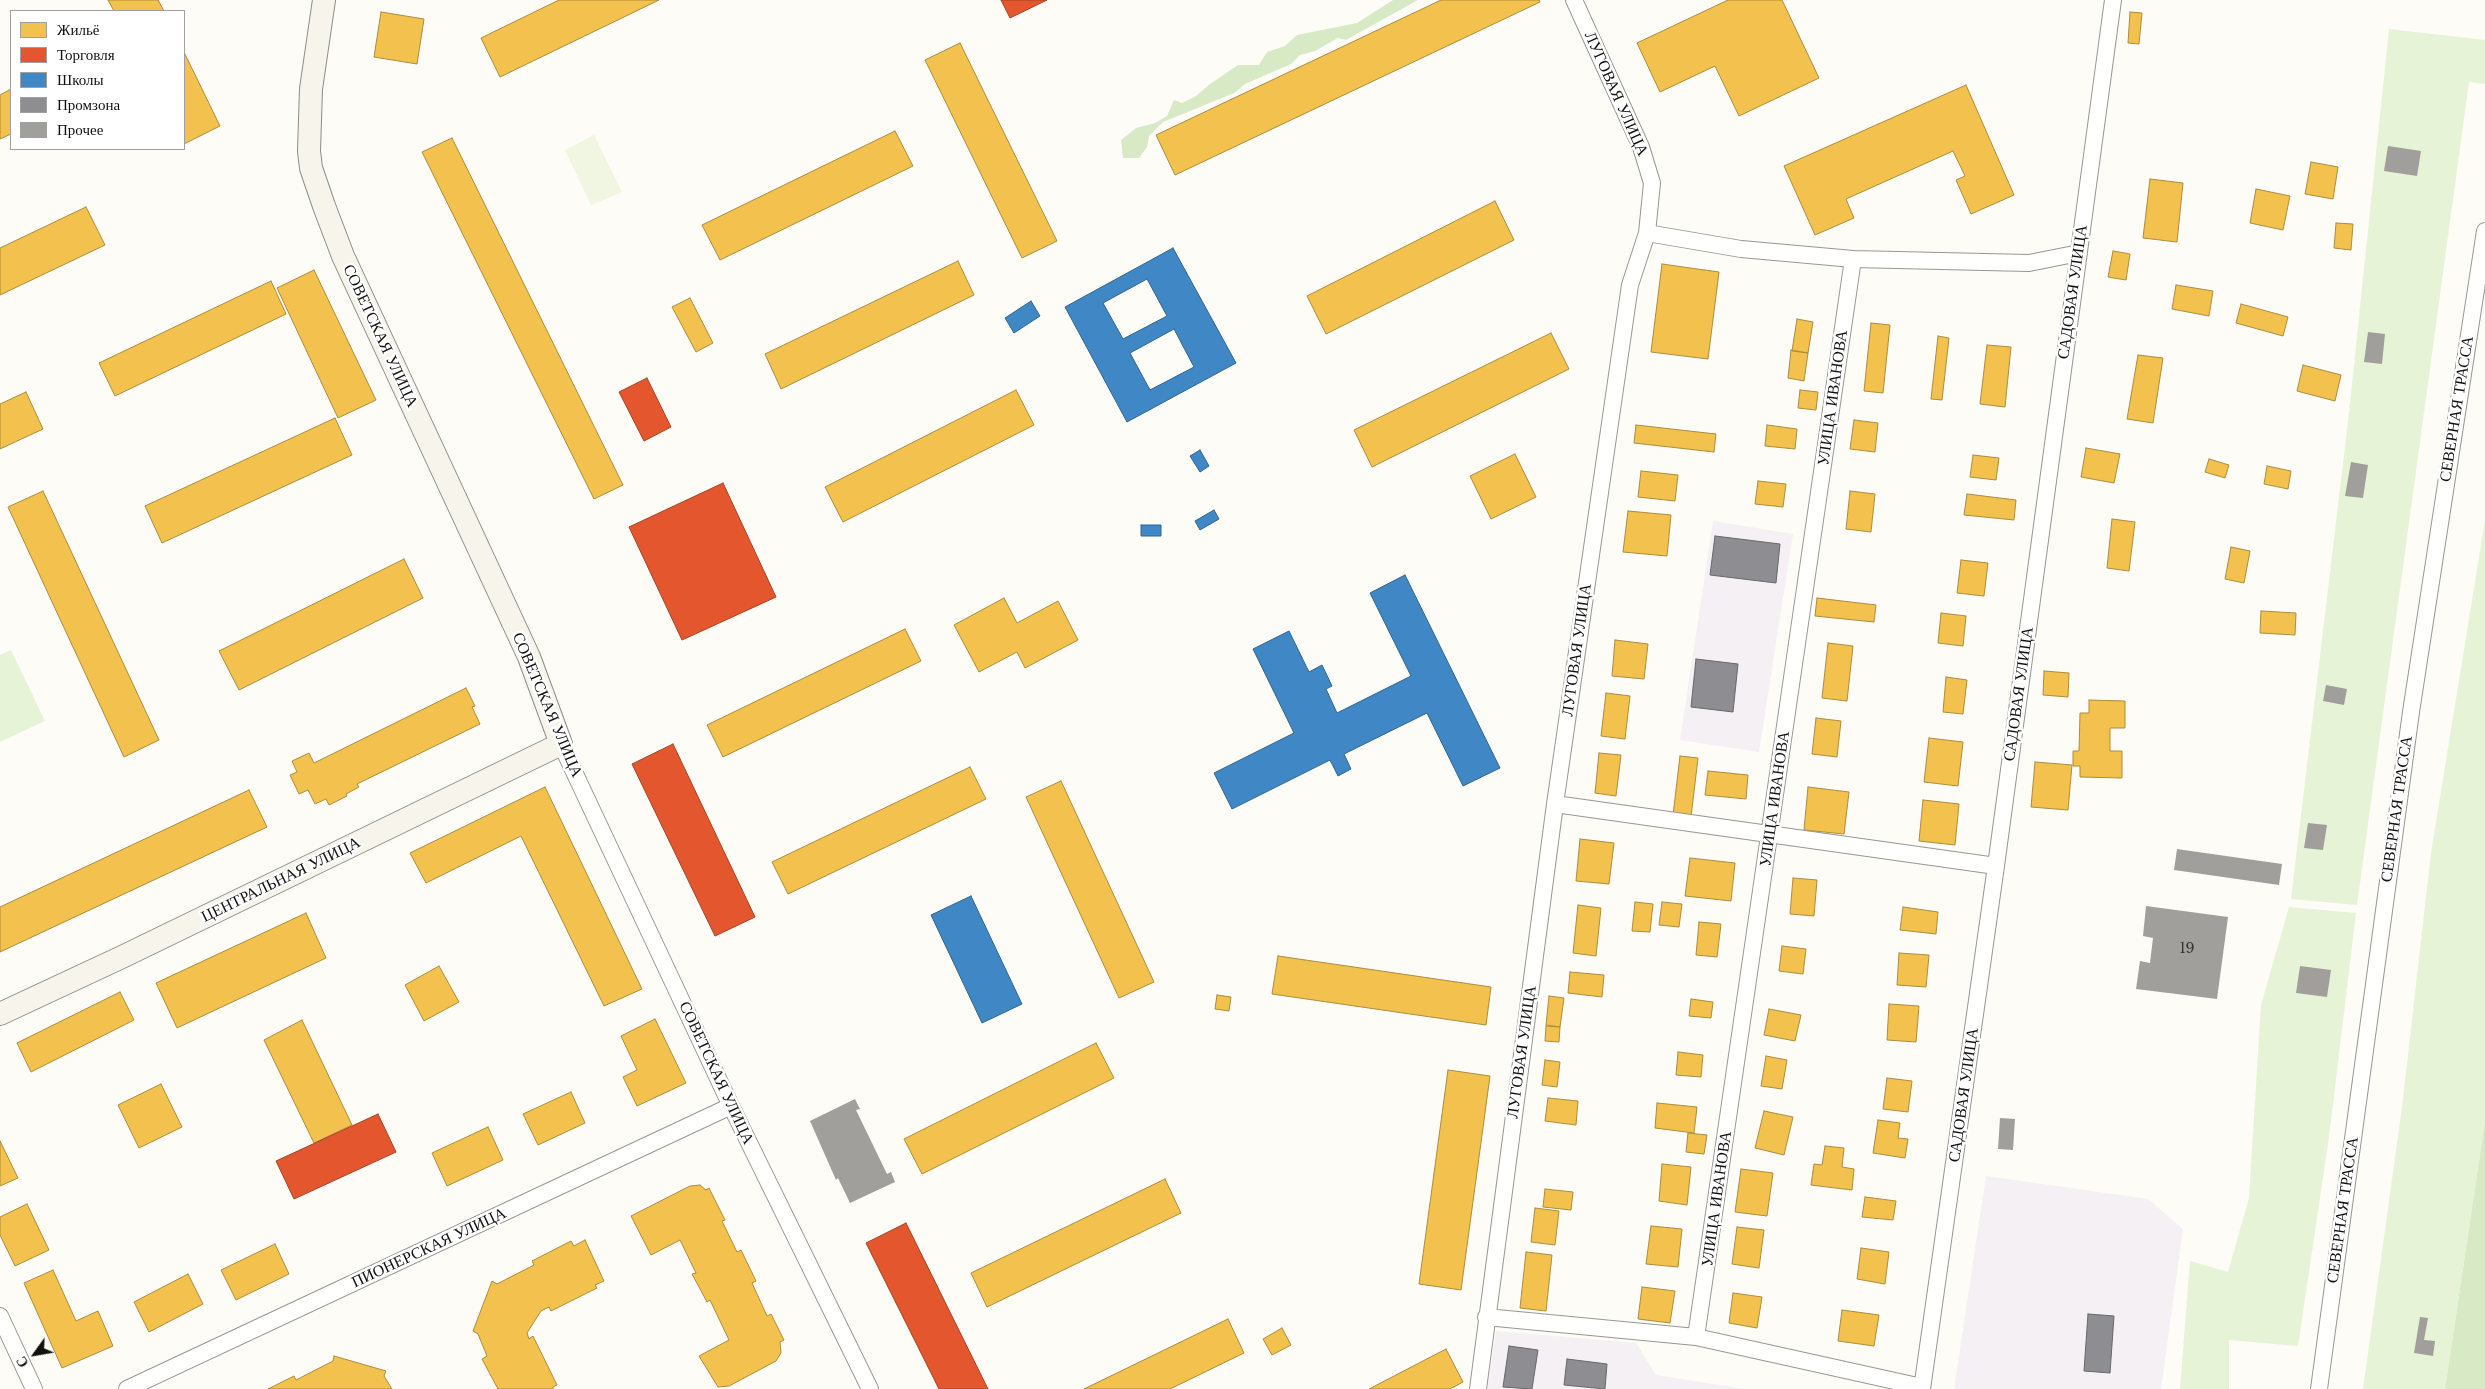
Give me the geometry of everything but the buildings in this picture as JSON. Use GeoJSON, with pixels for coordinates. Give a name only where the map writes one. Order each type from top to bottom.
{"type":"FeatureCollection","features":[{"type":"Feature","properties":{"kind":"street","name":"СОВЕТСКАЯ УЛИЦА"},"geometry":{"type":"LineString","coordinates":[[324,0],[311,88],[309,152],[311,168],[343,256],[529,657],[561,744],[731,1106],[870,1389]]}},
{"type":"Feature","properties":{"kind":"street","name":"ЛУГОВАЯ УЛИЦА"},"geometry":{"type":"LineString","coordinates":[[1478,1389],[1555,804],[1630,285],[1647,233],[1652,183],[1641,147],[1574,0]]}},
{"type":"Feature","properties":{"kind":"street","name":"САДОВАЯ УЛИЦА"},"geometry":{"type":"LineString","coordinates":[[1922,1388],[1996,866],[2113,0]]}},
{"type":"Feature","properties":{"kind":"street","name":"СЕВЕРНАЯ ТРАССА"},"geometry":{"type":"LineString","coordinates":[[2318,1389],[2410,712],[2485,231]]}},
{"type":"Feature","properties":{"kind":"street"},"geometry":{"type":"LineString","coordinates":[[1647,233],[1741,249],[1852,260],[2029,262],[2079,253]]}},
{"type":"Feature","properties":{"kind":"street","name":"УЛИЦА ИВАНОВА"},"geometry":{"type":"LineString","coordinates":[[1696,1338],[1852,260]]}},
{"type":"Feature","properties":{"kind":"street","name":"ЦЕНТРАЛЬНАЯ УЛИЦА"},"geometry":{"type":"LineString","coordinates":[[0,1014],[131,953],[561,744]]}},
{"type":"Feature","properties":{"kind":"street"},"geometry":{"type":"LineString","coordinates":[[1555,804],[1996,866]]}},
{"type":"Feature","properties":{"kind":"street","name":"ПИОНЕРСКАЯ УЛИЦА"},"geometry":{"type":"LineString","coordinates":[[127,1389],[731,1106]]}},
{"type":"Feature","properties":{"kind":"street"},"geometry":{"type":"LineString","coordinates":[[0,1316],[34,1389]]}},
{"type":"Feature","properties":{"kind":"street"},"geometry":{"type":"LineString","coordinates":[[1486,1318],[1696,1338],[1922,1388]]}},
{"type":"Feature","properties":{"kind":"shaded area"},"geometry":{"type":"Polygon","coordinates":[[[1713,521],[1793,534],[1759,752],[1680,740],[1713,521]]]}},
{"type":"Feature","properties":{"kind":"shaded area"},"geometry":{"type":"Polygon","coordinates":[[[1986,1176],[2148,1199],[2183,1229],[2161,1389],[1954,1389],[1986,1176]]]}},
{"type":"Feature","properties":{"kind":"shaded area"},"geometry":{"type":"Polygon","coordinates":[[[1496,1331],[1636,1343],[1656,1375],[1745,1389],[1487,1389],[1496,1331]]]}},
{"type":"Feature","properties":{"kind":"green space"},"geometry":{"type":"Polygon","coordinates":[[[1393,0],[1418,0],[1346,40],[1338,38],[1315,51],[1300,55],[1291,64],[1245,84],[1234,93],[1163,122],[1149,136],[1147,147],[1139,158],[1123,158],[1121,140],[1136,128],[1155,123],[1167,116],[1174,100],[1182,103],[1196,96],[1238,65],[1259,65],[1267,52],[1285,46],[1297,35],[1357,23],[1393,0]]]}},
{"type":"Feature","properties":{"kind":"green space"},"geometry":{"type":"Polygon","coordinates":[[[2389,29],[2485,40],[2485,84],[2469,82],[2357,905],[2291,899],[2349,413],[2389,29]]]}},
{"type":"Feature","properties":{"kind":"green space"},"geometry":{"type":"Polygon","coordinates":[[[594,135],[622,192],[591,205],[565,150],[594,135]]]}},
{"type":"Feature","properties":{"kind":"green space"},"geometry":{"type":"Polygon","coordinates":[[[2485,520],[2485,1121],[2445,1389],[2363,1389],[2402,1107],[2431,853],[2485,520]]]}},
{"type":"Feature","properties":{"kind":"green space"},"geometry":{"type":"Polygon","coordinates":[[[11,650],[45,721],[0,742],[0,655],[11,650]]]}},
{"type":"Feature","properties":{"kind":"green space"},"geometry":{"type":"Polygon","coordinates":[[[2289,907],[2356,913],[2329,1137],[2298,1346],[2229,1340],[2229,1389],[2180,1389],[2190,1261],[2228,1272],[2249,1198],[2261,1005],[2289,907]]]}},
{"type":"Feature","properties":{"kind":"green space"},"geometry":{"type":"Polygon","coordinates":[[[2485,1121],[2485,1389],[2445,1389],[2485,1121]]]}}]}
